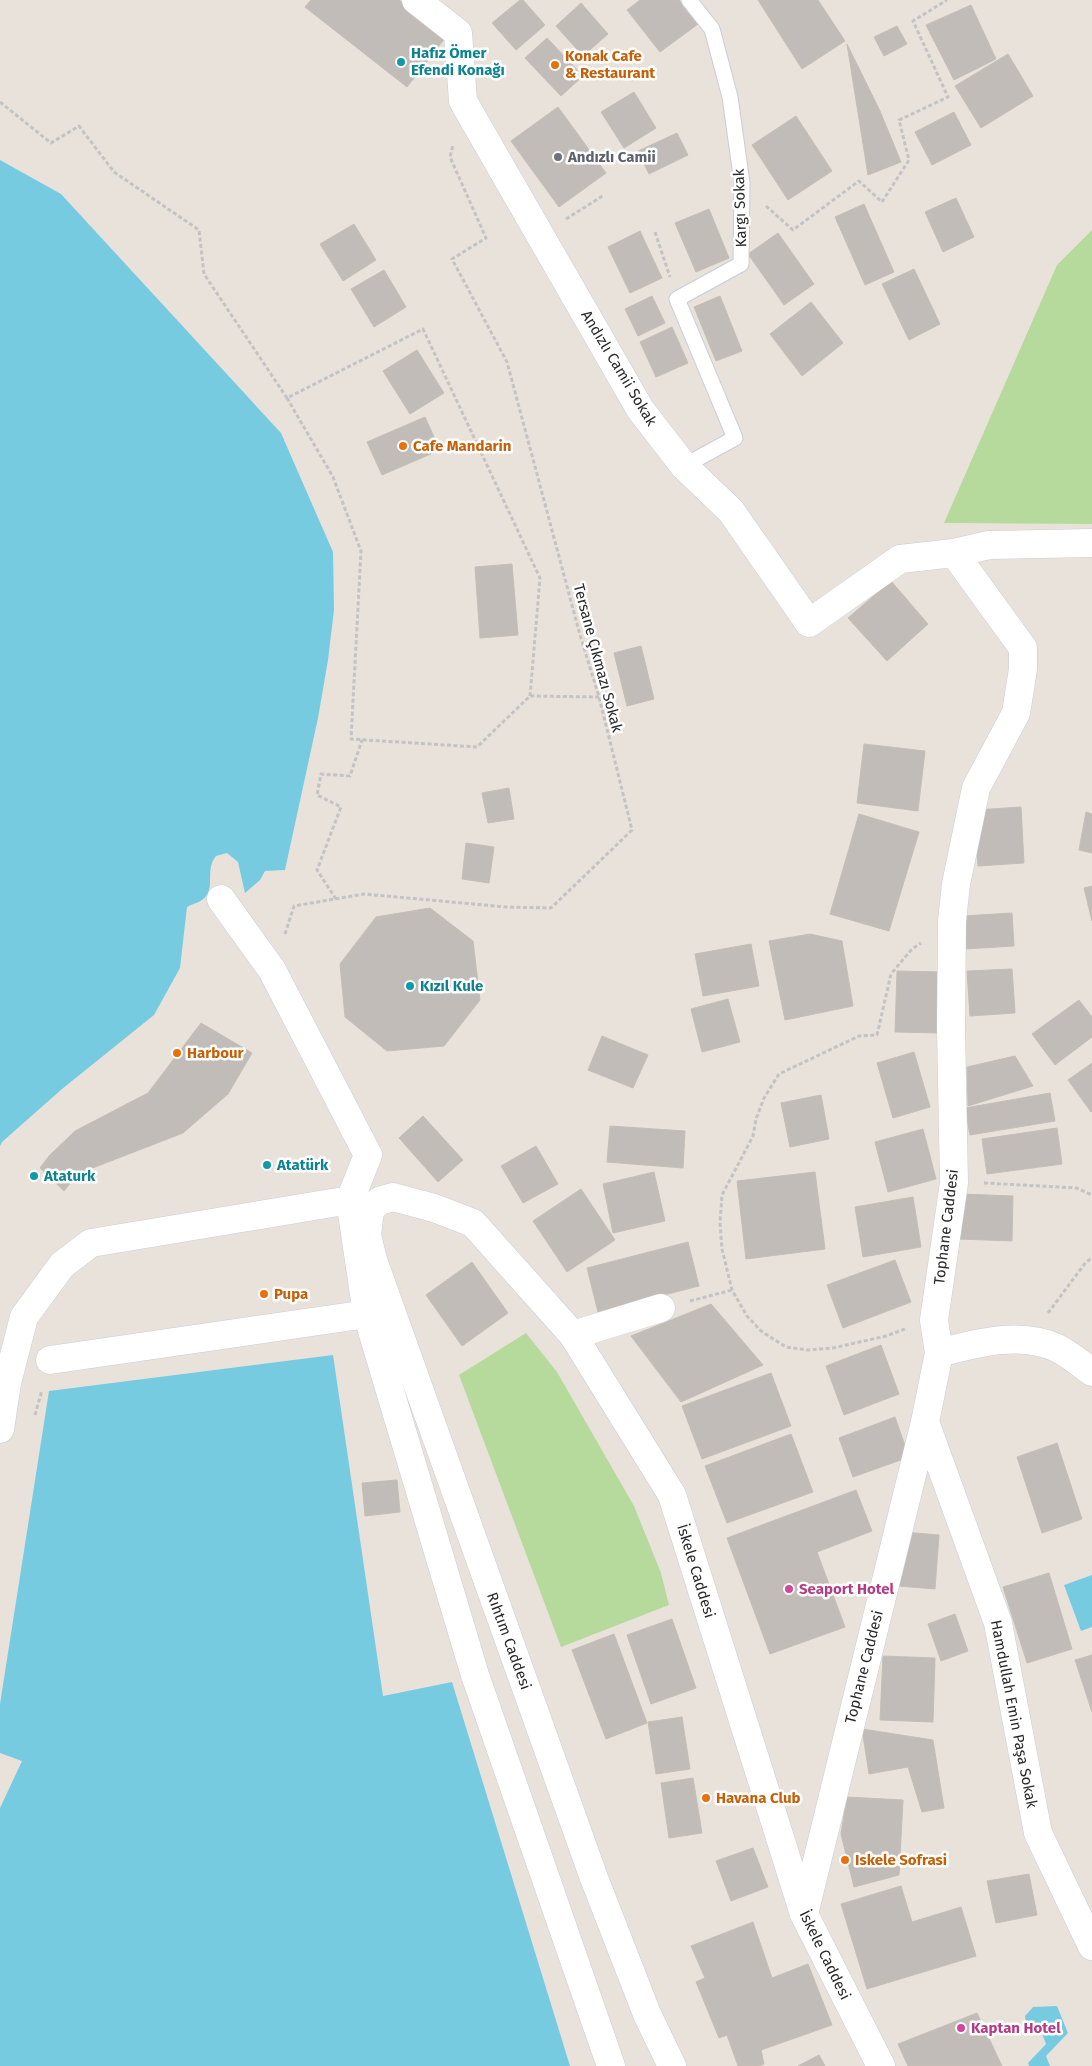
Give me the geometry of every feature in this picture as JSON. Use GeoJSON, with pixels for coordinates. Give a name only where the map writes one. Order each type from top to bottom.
{"type":"FeatureCollection","features":[{"type":"Feature","properties":{"kind":"street","name":"Andızlı Camii Sokak"},"geometry":{"type":"LineString","coordinates":[[416,0],[458,33],[463,102],[640,409],[684,466],[731,511],[809,623],[900,558],[954,553]]}},
{"type":"Feature","properties":{"kind":"street"},"geometry":{"type":"LineString","coordinates":[[954,553],[989,544],[1092,543]]}},
{"type":"Feature","properties":{"kind":"street","name":"Tophane Caddesi"},"geometry":{"type":"LineString","coordinates":[[804,1914],[940,1353],[934,1320],[954,1183],[951,1029],[952,921],[956,884],[976,788],[1016,713],[1023,668],[1023,648],[954,553]]}},
{"type":"Feature","properties":{"kind":"street","name":"Rıhtım Caddesi"},"geometry":{"type":"LineString","coordinates":[[220,899],[272,970],[368,1155],[360,1205],[373,1260],[594,1878],[647,2014],[672,2066]]}},
{"type":"Feature","properties":{"kind":"street","name":"İskele Caddesi"},"geometry":{"type":"LineString","coordinates":[[360,1205],[393,1197],[434,1208],[474,1223],[573,1336],[672,1494],[804,1914],[881,2066]]}},
{"type":"Feature","properties":{"kind":"street"},"geometry":{"type":"LineString","coordinates":[[0,1428],[7,1383],[24,1317],[62,1265],[91,1243],[360,1205],[367,1314],[475,1675],[611,2066]]}},
{"type":"Feature","properties":{"kind":"street"},"geometry":{"type":"LineString","coordinates":[[573,1336],[661,1308]]}},
{"type":"Feature","properties":{"kind":"street"},"geometry":{"type":"LineString","coordinates":[[50,1360],[367,1314]]}},
{"type":"Feature","properties":{"kind":"street"},"geometry":{"type":"LineString","coordinates":[[940,1353],[977,1343],[1028,1340],[1057,1348],[1092,1372]]}},
{"type":"Feature","properties":{"kind":"street","name":"Hamdullah Emin Paşa Sokak"},"geometry":{"type":"LineString","coordinates":[[924,1422],[998,1623],[1038,1833],[1092,1946]]}},
{"type":"Feature","properties":{"kind":"lane","name":"Kargı Sokak"},"geometry":{"type":"LineString","coordinates":[[677,299],[741,264],[742,183],[730,97],[712,29],[689,0]]}},
{"type":"Feature","properties":{"kind":"lane"},"geometry":{"type":"LineString","coordinates":[[677,299],[735,438],[684,466]]}},
{"type":"Feature","properties":{"kind":"path"},"geometry":{"type":"LineString","coordinates":[[793,230],[858,181],[882,202],[909,160],[899,120],[948,97],[913,21],[947,0]]}},
{"type":"Feature","properties":{"kind":"path"},"geometry":{"type":"LineString","coordinates":[[0,102],[51,143],[79,126],[114,172],[199,230],[204,274],[287,398],[333,477],[361,551],[351,740],[477,747],[530,696],[540,578],[422,329],[287,398]]}},
{"type":"Feature","properties":{"kind":"path","name":"Tersane Çıkmazı Sokak"},"geometry":{"type":"LineString","coordinates":[[272,970],[294,906],[364,894],[506,907],[551,908],[632,830],[599,697],[580,635],[507,362],[452,258],[486,238],[450,157],[463,102]]}},
{"type":"Feature","properties":{"kind":"path"},"geometry":{"type":"LineString","coordinates":[[540,235],[604,195]]}},
{"type":"Feature","properties":{"kind":"path"},"geometry":{"type":"LineString","coordinates":[[655,232],[677,299]]}},
{"type":"Feature","properties":{"kind":"path"},"geometry":{"type":"LineString","coordinates":[[530,696],[599,697]]}},
{"type":"Feature","properties":{"kind":"path"},"geometry":{"type":"LineString","coordinates":[[336,899],[317,870],[341,807],[317,795],[321,774],[350,776],[362,740]]}},
{"type":"Feature","properties":{"kind":"path"},"geometry":{"type":"LineString","coordinates":[[934,1320],[886,1336],[833,1348],[801,1349],[786,1346],[761,1331],[747,1316],[732,1290],[722,1249],[720,1223],[722,1195],[753,1136],[756,1119],[764,1098],[779,1074],[860,1036],[877,1035],[891,974],[912,949],[952,921]]}},
{"type":"Feature","properties":{"kind":"path"},"geometry":{"type":"LineString","coordinates":[[954,1183],[1022,1184],[1077,1188],[1092,1195]]}},
{"type":"Feature","properties":{"kind":"path"},"geometry":{"type":"LineString","coordinates":[[1028,1340],[1086,1262],[1092,1258]]}},
{"type":"Feature","properties":{"kind":"path"},"geometry":{"type":"LineString","coordinates":[[661,1308],[732,1290]]}},
{"type":"Feature","properties":{"kind":"green space"},"geometry":{"type":"Polygon","coordinates":[[[1092,230],[1092,524],[944,523],[1057,265],[1092,230]]]}},
{"type":"Feature","properties":{"kind":"green space"},"geometry":{"type":"Polygon","coordinates":[[[526,1333],[557,1372],[634,1506],[661,1573],[669,1605],[561,1647],[459,1375],[526,1333]]]}},
{"type":"Feature","properties":{"kind":"water"},"geometry":{"type":"Polygon","coordinates":[[[0,160],[61,194],[281,433],[333,552],[334,610],[318,718],[285,870],[265,871],[260,880],[245,893],[238,862],[227,853],[216,856],[211,867],[209,891],[200,901],[187,907],[180,968],[154,1015],[62,1089],[2,1142],[0,1146],[0,160]]]}},
{"type":"Feature","properties":{"kind":"water"},"geometry":{"type":"Polygon","coordinates":[[[333,1355],[383,1696],[452,1682],[570,2066],[0,2066],[0,1808],[22,1761],[0,1753],[0,1704],[49,1391],[333,1355]]]}},
{"type":"Feature","properties":{"kind":"water"},"geometry":{"type":"Polygon","coordinates":[[[1092,1575],[1092,1627],[1081,1631],[1064,1585],[1092,1575]]]}},
{"type":"Feature","properties":{"kind":"water"},"geometry":{"type":"Polygon","coordinates":[[[1057,2006],[1068,2033],[1046,2056],[1050,2066],[1029,2066],[1028,2063],[1046,2044],[1041,2031],[1027,2029],[1025,2016],[1033,2007],[1057,2006]]]}},
{"type":"Feature","properties":{"kind":"building","name":"Hafız Ömer Efendi Konağı"},"geometry":{"type":"Polygon","coordinates":[[[311,0],[399,0],[446,37],[407,87],[305,7],[311,0]]]}},
{"type":"Feature","properties":{"kind":"building"},"geometry":{"type":"Polygon","coordinates":[[[520,0],[523,0],[545,25],[516,50],[492,23],[520,0]]]}},
{"type":"Feature","properties":{"kind":"building"},"geometry":{"type":"Polygon","coordinates":[[[640,0],[679,0],[698,24],[660,52],[627,10],[640,0]]]}},
{"type":"Feature","properties":{"kind":"building"},"geometry":{"type":"Polygon","coordinates":[[[758,0],[818,0],[845,41],[802,69],[758,0]]]}},
{"type":"Feature","properties":{"kind":"building"},"geometry":{"type":"Polygon","coordinates":[[[581,3],[608,34],[583,56],[556,26],[581,3]]]}},
{"type":"Feature","properties":{"kind":"building"},"geometry":{"type":"Polygon","coordinates":[[[971,5],[996,59],[954,80],[926,25],[971,5]]]}},
{"type":"Feature","properties":{"kind":"building"},"geometry":{"type":"Polygon","coordinates":[[[897,26],[907,44],[884,56],[874,37],[897,26]]]}},
{"type":"Feature","properties":{"kind":"building"},"geometry":{"type":"Polygon","coordinates":[[[547,38],[583,76],[561,96],[525,58],[547,38]]]}},
{"type":"Feature","properties":{"kind":"building"},"geometry":{"type":"Polygon","coordinates":[[[847,44],[880,111],[901,162],[868,175],[847,44]]]}},
{"type":"Feature","properties":{"kind":"building"},"geometry":{"type":"Polygon","coordinates":[[[1008,54],[1033,96],[981,128],[955,86],[1008,54]]]}},
{"type":"Feature","properties":{"kind":"building"},"geometry":{"type":"Polygon","coordinates":[[[634,92],[656,128],[624,148],[601,112],[634,92]]]}},
{"type":"Feature","properties":{"kind":"building","name":"Andızlı Camii"},"geometry":{"type":"Polygon","coordinates":[[[558,107],[606,173],[559,207],[511,141],[558,107]]]}},
{"type":"Feature","properties":{"kind":"building"},"geometry":{"type":"Polygon","coordinates":[[[954,112],[971,145],[932,165],[915,132],[954,112]]]}},
{"type":"Feature","properties":{"kind":"building"},"geometry":{"type":"Polygon","coordinates":[[[796,116],[832,171],[788,200],[752,145],[796,116]]]}},
{"type":"Feature","properties":{"kind":"building"},"geometry":{"type":"Polygon","coordinates":[[[677,133],[688,155],[649,174],[638,151],[677,133]]]}},
{"type":"Feature","properties":{"kind":"building"},"geometry":{"type":"Polygon","coordinates":[[[956,198],[974,237],[943,252],[925,212],[956,198]]]}},
{"type":"Feature","properties":{"kind":"building"},"geometry":{"type":"Polygon","coordinates":[[[864,204],[894,272],[865,285],[835,217],[864,204]]]}},
{"type":"Feature","properties":{"kind":"building"},"geometry":{"type":"Polygon","coordinates":[[[709,209],[729,258],[696,272],[675,223],[709,209]]]}},
{"type":"Feature","properties":{"kind":"building"},"geometry":{"type":"Polygon","coordinates":[[[354,224],[376,260],[343,281],[320,244],[354,224]]]}},
{"type":"Feature","properties":{"kind":"building"},"geometry":{"type":"Polygon","coordinates":[[[640,231],[662,278],[630,293],[608,247],[640,231]]]}},
{"type":"Feature","properties":{"kind":"building"},"geometry":{"type":"Polygon","coordinates":[[[778,233],[814,284],[784,305],[748,254],[778,233]]]}},
{"type":"Feature","properties":{"kind":"building"},"geometry":{"type":"Polygon","coordinates":[[[914,269],[940,324],[909,340],[882,284],[914,269]]]}},
{"type":"Feature","properties":{"kind":"building"},"geometry":{"type":"Polygon","coordinates":[[[384,270],[406,307],[374,327],[351,289],[384,270]]]}},
{"type":"Feature","properties":{"kind":"building"},"geometry":{"type":"Polygon","coordinates":[[[652,296],[665,323],[638,336],[625,309],[652,296]]]}},
{"type":"Feature","properties":{"kind":"building"},"geometry":{"type":"Polygon","coordinates":[[[720,296],[742,351],[716,361],[694,307],[720,296]]]}},
{"type":"Feature","properties":{"kind":"building"},"geometry":{"type":"Polygon","coordinates":[[[811,302],[843,343],[802,376],[770,334],[811,302]]]}},
{"type":"Feature","properties":{"kind":"building"},"geometry":{"type":"Polygon","coordinates":[[[672,327],[688,363],[656,377],[640,342],[672,327]]]}},
{"type":"Feature","properties":{"kind":"building"},"geometry":{"type":"Polygon","coordinates":[[[417,350],[444,393],[410,414],[383,371],[417,350]]]}},
{"type":"Feature","properties":{"kind":"building","name":"Cafe Mandarin"},"geometry":{"type":"Polygon","coordinates":[[[425,417],[440,450],[382,475],[367,442],[425,417]]]}},
{"type":"Feature","properties":{"kind":"building"},"geometry":{"type":"Polygon","coordinates":[[[512,564],[518,635],[480,638],[475,567],[512,564]]]}},
{"type":"Feature","properties":{"kind":"building"},"geometry":{"type":"Polygon","coordinates":[[[891,581],[928,624],[887,661],[848,618],[891,581]]]}},
{"type":"Feature","properties":{"kind":"building"},"geometry":{"type":"Polygon","coordinates":[[[641,646],[654,699],[627,706],[614,653],[641,646]]]}},
{"type":"Feature","properties":{"kind":"building"},"geometry":{"type":"Polygon","coordinates":[[[864,744],[925,751],[918,811],[857,803],[864,744]]]}},
{"type":"Feature","properties":{"kind":"building"},"geometry":{"type":"Polygon","coordinates":[[[509,788],[514,819],[488,823],[482,793],[509,788]]]}},
{"type":"Feature","properties":{"kind":"building"},"geometry":{"type":"Polygon","coordinates":[[[1021,807],[1024,863],[978,866],[975,810],[1021,807]]]}},
{"type":"Feature","properties":{"kind":"building"},"geometry":{"type":"Polygon","coordinates":[[[1086,812],[1092,814],[1092,853],[1079,850],[1086,812]]]}},
{"type":"Feature","properties":{"kind":"building"},"geometry":{"type":"Polygon","coordinates":[[[859,814],[919,832],[889,931],[830,914],[859,814]]]}},
{"type":"Feature","properties":{"kind":"building"},"geometry":{"type":"Polygon","coordinates":[[[466,843],[494,847],[489,883],[462,879],[466,843]]]}},
{"type":"Feature","properties":{"kind":"building"},"geometry":{"type":"Polygon","coordinates":[[[1092,886],[1092,921],[1084,888],[1092,886]]]}},
{"type":"Feature","properties":{"kind":"building","name":"Kızıl Kule"},"geometry":{"type":"Polygon","coordinates":[[[430,908],[473,941],[480,1000],[444,1046],[387,1051],[345,1017],[340,964],[376,917],[430,908]]]}},
{"type":"Feature","properties":{"kind":"building"},"geometry":{"type":"Polygon","coordinates":[[[1012,913],[1014,946],[965,949],[963,916],[1012,913]]]}},
{"type":"Feature","properties":{"kind":"building"},"geometry":{"type":"Polygon","coordinates":[[[810,934],[842,941],[853,1006],[785,1020],[769,941],[810,934]]]}},
{"type":"Feature","properties":{"kind":"building"},"geometry":{"type":"Polygon","coordinates":[[[751,944],[759,986],[703,996],[695,954],[751,944]]]}},
{"type":"Feature","properties":{"kind":"building"},"geometry":{"type":"Polygon","coordinates":[[[1012,969],[1015,1013],[970,1016],[967,971],[1012,969]]]}},
{"type":"Feature","properties":{"kind":"building"},"geometry":{"type":"Polygon","coordinates":[[[897,971],[941,972],[939,1033],[895,1032],[897,971]]]}},
{"type":"Feature","properties":{"kind":"building"},"geometry":{"type":"Polygon","coordinates":[[[728,999],[740,1042],[702,1052],[691,1009],[728,999]]]}},
{"type":"Feature","properties":{"kind":"building"},"geometry":{"type":"Polygon","coordinates":[[[1079,1000],[1092,1017],[1092,1037],[1055,1065],[1032,1034],[1079,1000]]]}},
{"type":"Feature","properties":{"kind":"building"},"geometry":{"type":"Polygon","coordinates":[[[201,1023],[252,1053],[228,1094],[183,1133],[77,1174],[64,1191],[40,1168],[49,1156],[75,1131],[148,1093],[201,1023]]]}},
{"type":"Feature","properties":{"kind":"building"},"geometry":{"type":"Polygon","coordinates":[[[602,1036],[648,1055],[633,1088],[588,1070],[602,1036]]]}},
{"type":"Feature","properties":{"kind":"building"},"geometry":{"type":"Polygon","coordinates":[[[914,1052],[930,1107],[893,1118],[877,1063],[914,1052]]]}},
{"type":"Feature","properties":{"kind":"building"},"geometry":{"type":"Polygon","coordinates":[[[1015,1056],[1033,1086],[968,1106],[967,1067],[1015,1056]]]}},
{"type":"Feature","properties":{"kind":"building"},"geometry":{"type":"Polygon","coordinates":[[[1092,1063],[1092,1111],[1091,1112],[1068,1080],[1092,1063]]]}},
{"type":"Feature","properties":{"kind":"building"},"geometry":{"type":"Polygon","coordinates":[[[1050,1093],[1055,1121],[970,1135],[965,1108],[1050,1093]]]}},
{"type":"Feature","properties":{"kind":"building"},"geometry":{"type":"Polygon","coordinates":[[[821,1095],[829,1139],[790,1147],[781,1103],[821,1095]]]}},
{"type":"Feature","properties":{"kind":"building"},"geometry":{"type":"Polygon","coordinates":[[[423,1116],[463,1160],[438,1182],[399,1138],[423,1116]]]}},
{"type":"Feature","properties":{"kind":"building"},"geometry":{"type":"Polygon","coordinates":[[[610,1126],[685,1131],[683,1168],[607,1162],[610,1126]]]}},
{"type":"Feature","properties":{"kind":"building"},"geometry":{"type":"Polygon","coordinates":[[[1057,1128],[1062,1164],[987,1174],[982,1139],[1057,1128]]]}},
{"type":"Feature","properties":{"kind":"building"},"geometry":{"type":"Polygon","coordinates":[[[923,1129],[936,1179],[888,1192],[875,1142],[923,1129]]]}},
{"type":"Feature","properties":{"kind":"building"},"geometry":{"type":"Polygon","coordinates":[[[536,1146],[558,1184],[523,1203],[501,1166],[536,1146]]]}},
{"type":"Feature","properties":{"kind":"building"},"geometry":{"type":"Polygon","coordinates":[[[654,1172],[665,1221],[613,1233],[603,1184],[654,1172]]]}},
{"type":"Feature","properties":{"kind":"building"},"geometry":{"type":"Polygon","coordinates":[[[815,1172],[825,1249],[746,1259],[737,1181],[815,1172]]]}},
{"type":"Feature","properties":{"kind":"building"},"geometry":{"type":"Polygon","coordinates":[[[581,1189],[615,1240],[567,1272],[533,1221],[581,1189]]]}},
{"type":"Feature","properties":{"kind":"building"},"geometry":{"type":"Polygon","coordinates":[[[961,1194],[1013,1196],[1012,1241],[959,1239],[961,1194]]]}},
{"type":"Feature","properties":{"kind":"building"},"geometry":{"type":"Polygon","coordinates":[[[913,1197],[921,1247],[863,1257],[855,1207],[913,1197]]]}},
{"type":"Feature","properties":{"kind":"building"},"geometry":{"type":"Polygon","coordinates":[[[688,1242],[699,1286],[598,1312],[587,1268],[688,1242]]]}},
{"type":"Feature","properties":{"kind":"building"},"geometry":{"type":"Polygon","coordinates":[[[895,1260],[911,1302],[843,1328],[827,1285],[895,1260]]]}},
{"type":"Feature","properties":{"kind":"building"},"geometry":{"type":"Polygon","coordinates":[[[472,1262],[508,1313],[462,1346],[426,1295],[472,1262]]]}},
{"type":"Feature","properties":{"kind":"building"},"geometry":{"type":"Polygon","coordinates":[[[711,1304],[763,1365],[681,1402],[631,1336],[711,1304]]]}},
{"type":"Feature","properties":{"kind":"building"},"geometry":{"type":"Polygon","coordinates":[[[881,1345],[899,1394],[844,1415],[826,1366],[881,1345]]]}},
{"type":"Feature","properties":{"kind":"building"},"geometry":{"type":"Polygon","coordinates":[[[771,1373],[791,1426],[702,1459],[682,1406],[771,1373]]]}},
{"type":"Feature","properties":{"kind":"building"},"geometry":{"type":"Polygon","coordinates":[[[895,1417],[909,1457],[853,1477],[839,1438],[895,1417]]]}},
{"type":"Feature","properties":{"kind":"building"},"geometry":{"type":"Polygon","coordinates":[[[791,1434],[813,1492],[727,1523],[705,1466],[791,1434]]]}},
{"type":"Feature","properties":{"kind":"building"},"geometry":{"type":"Polygon","coordinates":[[[1057,1443],[1082,1519],[1042,1533],[1017,1457],[1057,1443]]]}},
{"type":"Feature","properties":{"kind":"building"},"geometry":{"type":"Polygon","coordinates":[[[397,1480],[400,1512],[365,1516],[362,1483],[397,1480]]]}},
{"type":"Feature","properties":{"kind":"building","name":"Seaport Hotel"},"geometry":{"type":"Polygon","coordinates":[[[856,1490],[872,1531],[817,1552],[845,1627],[770,1654],[727,1538],[856,1490]]]}},
{"type":"Feature","properties":{"kind":"building"},"geometry":{"type":"Polygon","coordinates":[[[903,1532],[939,1535],[935,1589],[898,1586],[903,1532]]]}},
{"type":"Feature","properties":{"kind":"building"},"geometry":{"type":"Polygon","coordinates":[[[1049,1573],[1072,1649],[1027,1663],[1003,1587],[1049,1573]]]}},
{"type":"Feature","properties":{"kind":"building"},"geometry":{"type":"Polygon","coordinates":[[[955,1614],[968,1651],[941,1661],[928,1624],[955,1614]]]}},
{"type":"Feature","properties":{"kind":"building"},"geometry":{"type":"Polygon","coordinates":[[[672,1619],[696,1688],[651,1704],[627,1635],[672,1619]]]}},
{"type":"Feature","properties":{"kind":"building"},"geometry":{"type":"Polygon","coordinates":[[[614,1634],[647,1723],[606,1739],[572,1650],[614,1634]]]}},
{"type":"Feature","properties":{"kind":"building"},"geometry":{"type":"Polygon","coordinates":[[[1092,1655],[1092,1712],[1075,1660],[1092,1655]]]}},
{"type":"Feature","properties":{"kind":"building"},"geometry":{"type":"Polygon","coordinates":[[[883,1656],[935,1658],[933,1722],[880,1720],[883,1656]]]}},
{"type":"Feature","properties":{"kind":"building"},"geometry":{"type":"Polygon","coordinates":[[[682,1717],[690,1769],[656,1774],[648,1722],[682,1717]]]}},
{"type":"Feature","properties":{"kind":"building"},"geometry":{"type":"Polygon","coordinates":[[[862,1729],[933,1740],[944,1808],[922,1812],[908,1767],[869,1774],[862,1729]]]}},
{"type":"Feature","properties":{"kind":"building"},"geometry":{"type":"Polygon","coordinates":[[[693,1778],[702,1833],[669,1838],[661,1783],[693,1778]]]}},
{"type":"Feature","properties":{"kind":"building"},"geometry":{"type":"Polygon","coordinates":[[[847,1797],[903,1800],[899,1875],[854,1887],[841,1834],[847,1797]]]}},
{"type":"Feature","properties":{"kind":"building"},"geometry":{"type":"Polygon","coordinates":[[[753,1848],[768,1887],[731,1901],[716,1861],[753,1848]]]}},
{"type":"Feature","properties":{"kind":"building"},"geometry":{"type":"Polygon","coordinates":[[[1029,1874],[1037,1915],[996,1923],[987,1881],[1029,1874]]]}},
{"type":"Feature","properties":{"kind":"building"},"geometry":{"type":"Polygon","coordinates":[[[901,1886],[912,1922],[961,1907],[976,1956],[867,1989],[841,1904],[901,1886]]]}},
{"type":"Feature","properties":{"kind":"building"},"geometry":{"type":"Polygon","coordinates":[[[753,1922],[772,1978],[808,1964],[832,2025],[761,2050],[764,2064],[759,2066],[738,2066],[727,2035],[719,2038],[696,1982],[705,1978],[691,1946],[753,1922]]]}},
{"type":"Feature","properties":{"kind":"building","name":"Kaptan Hotel"},"geometry":{"type":"Polygon","coordinates":[[[977,2013],[1002,2066],[908,2066],[898,2044],[977,2013]]]}},
{"type":"Feature","properties":{"kind":"building"},"geometry":{"type":"Polygon","coordinates":[[[819,2055],[825,2066],[798,2066],[819,2055]]]}},
{"type":"Feature","properties":{"kind":"place","name":"Hafız Ömer Efendi Konağı"},"geometry":{"type":"Point","coordinates":[401,62]}},
{"type":"Feature","properties":{"kind":"place","name":"Konak Cafe & Restaurant"},"geometry":{"type":"Point","coordinates":[555,65]}},
{"type":"Feature","properties":{"kind":"place","name":"Andızlı Camii"},"geometry":{"type":"Point","coordinates":[558,157]}},
{"type":"Feature","properties":{"kind":"place","name":"Cafe Mandarin"},"geometry":{"type":"Point","coordinates":[403,446]}},
{"type":"Feature","properties":{"kind":"place","name":"Kızıl Kule"},"geometry":{"type":"Point","coordinates":[410,986]}},
{"type":"Feature","properties":{"kind":"place","name":"Harbour"},"geometry":{"type":"Point","coordinates":[177,1053]}},
{"type":"Feature","properties":{"kind":"place","name":"Atatürk"},"geometry":{"type":"Point","coordinates":[267,1165]}},
{"type":"Feature","properties":{"kind":"place","name":"Ataturk"},"geometry":{"type":"Point","coordinates":[34,1176]}},
{"type":"Feature","properties":{"kind":"place","name":"Pupa"},"geometry":{"type":"Point","coordinates":[264,1294]}},
{"type":"Feature","properties":{"kind":"place","name":"Seaport Hotel"},"geometry":{"type":"Point","coordinates":[789,1589]}},
{"type":"Feature","properties":{"kind":"place","name":"Havana Club"},"geometry":{"type":"Point","coordinates":[706,1798]}},
{"type":"Feature","properties":{"kind":"place","name":"Iskele Sofrasi"},"geometry":{"type":"Point","coordinates":[845,1860]}},
{"type":"Feature","properties":{"kind":"place","name":"Kaptan Hotel"},"geometry":{"type":"Point","coordinates":[961,2028]}}]}
